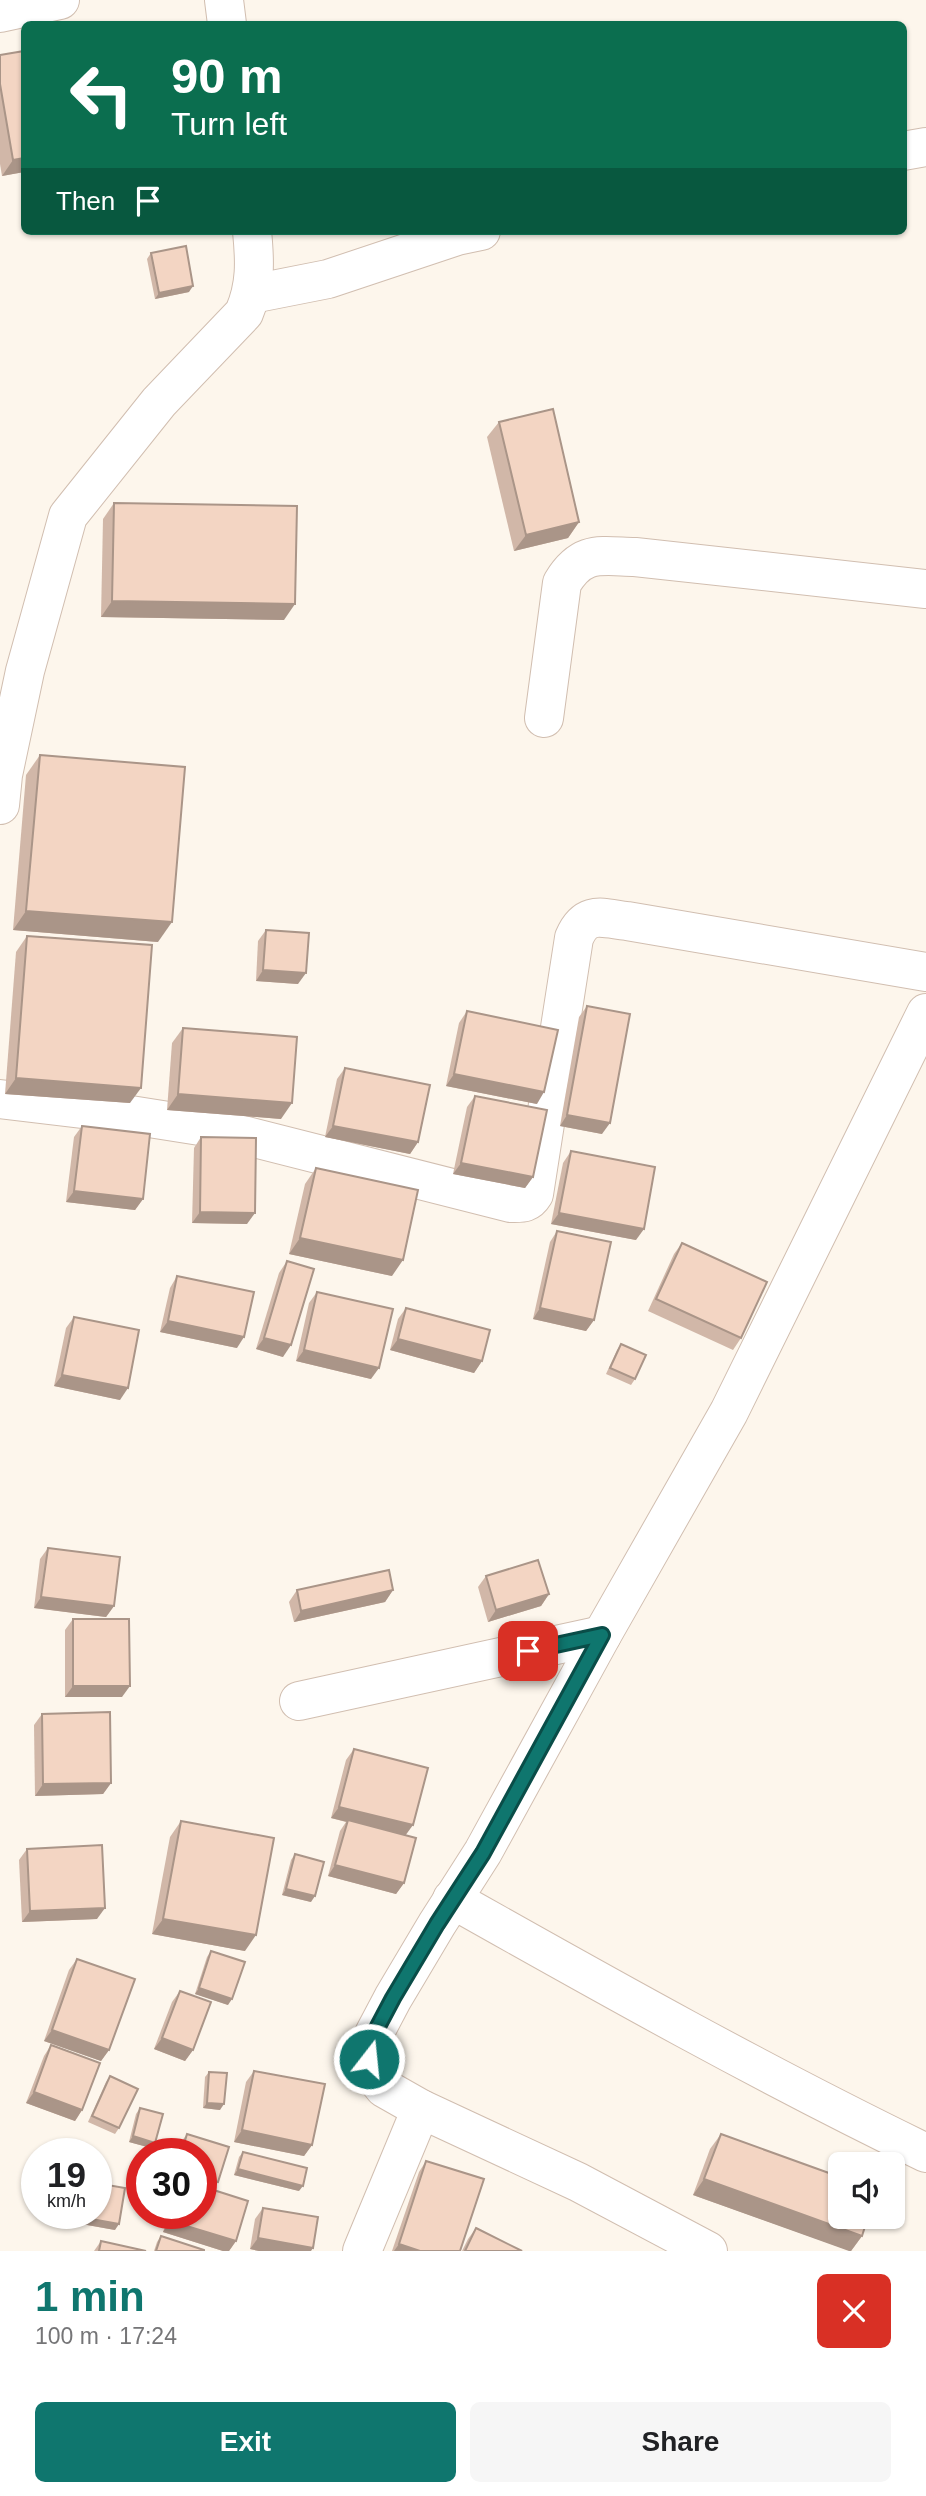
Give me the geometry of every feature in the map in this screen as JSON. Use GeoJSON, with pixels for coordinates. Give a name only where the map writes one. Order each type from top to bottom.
{"type":"FeatureCollection","features":[{"type":"Feature","properties":{"kind":"street"},"geometry":{"type":"LineString","coordinates":[[0,13],[60,0]]}},
{"type":"Feature","properties":{"kind":"street"},"geometry":{"type":"LineString","coordinates":[[224,0],[227,21]]}},
{"type":"Feature","properties":{"kind":"street"},"geometry":{"type":"LineString","coordinates":[[907,150],[926,147]]}},
{"type":"Feature","properties":{"kind":"street"},"geometry":{"type":"LineString","coordinates":[[0,805],[3,775],[26,671],[68,516],[159,402],[244,313],[252,294],[255,269],[252,235]]}},
{"type":"Feature","properties":{"kind":"street"},"geometry":{"type":"LineString","coordinates":[[252,294],[328,279],[462,235]]}},
{"type":"Feature","properties":{"kind":"street"},"geometry":{"type":"LineString","coordinates":[[544,718],[562,583],[571,568],[580,561],[596,556],[635,556],[926,589]]}},
{"type":"Feature","properties":{"kind":"street"},"geometry":{"type":"LineString","coordinates":[[0,1099],[219,1129],[511,1203],[522,1203],[530,1200],[534,1194],[574,939],[579,926],[587,919],[627,921],[926,972]]}},
{"type":"Feature","properties":{"kind":"street"},"geometry":{"type":"LineString","coordinates":[[708,2251],[578,2182],[421,2109],[384,2088],[373,2074],[369,2059],[374,2034],[452,1899],[483,1853],[602,1635],[729,1412],[926,1013]]}},
{"type":"Feature","properties":{"kind":"street"},"geometry":{"type":"LineString","coordinates":[[299,1701],[602,1635]]}},
{"type":"Feature","properties":{"kind":"street"},"geometry":{"type":"LineString","coordinates":[[452,1899],[826,2104],[926,2153]]}},
{"type":"Feature","properties":{"kind":"street"},"geometry":{"type":"LineString","coordinates":[[362,2251],[421,2109]]}},
{"type":"Feature","properties":{"kind":"building"},"geometry":{"type":"Polygon","coordinates":[[[21,52],[21,159],[13,160],[0,84],[0,55],[21,52]]]}},
{"type":"Feature","properties":{"kind":"building"},"geometry":{"type":"Polygon","coordinates":[[[186,246],[193,286],[159,293],[151,253],[186,246]]]}},
{"type":"Feature","properties":{"kind":"building"},"geometry":{"type":"Polygon","coordinates":[[[553,409],[579,522],[526,535],[499,422],[553,409]]]}},
{"type":"Feature","properties":{"kind":"building"},"geometry":{"type":"Polygon","coordinates":[[[114,503],[297,506],[295,604],[112,601],[114,503]]]}},
{"type":"Feature","properties":{"kind":"building"},"geometry":{"type":"Polygon","coordinates":[[[40,755],[185,767],[172,922],[26,911],[40,755]]]}},
{"type":"Feature","properties":{"kind":"building"},"geometry":{"type":"Polygon","coordinates":[[[266,930],[309,933],[306,973],[263,970],[266,930]]]}},
{"type":"Feature","properties":{"kind":"building"},"geometry":{"type":"Polygon","coordinates":[[[27,936],[152,945],[141,1088],[16,1078],[27,936]]]}},
{"type":"Feature","properties":{"kind":"building"},"geometry":{"type":"Polygon","coordinates":[[[587,1006],[630,1014],[610,1123],[567,1115],[587,1006]]]}},
{"type":"Feature","properties":{"kind":"building"},"geometry":{"type":"Polygon","coordinates":[[[467,1011],[558,1030],[544,1092],[454,1074],[467,1011]]]}},
{"type":"Feature","properties":{"kind":"building"},"geometry":{"type":"Polygon","coordinates":[[[183,1028],[297,1037],[292,1103],[178,1094],[183,1028]]]}},
{"type":"Feature","properties":{"kind":"building"},"geometry":{"type":"Polygon","coordinates":[[[345,1068],[430,1085],[418,1142],[333,1126],[345,1068]]]}},
{"type":"Feature","properties":{"kind":"building"},"geometry":{"type":"Polygon","coordinates":[[[475,1096],[547,1110],[533,1177],[461,1163],[475,1096]]]}},
{"type":"Feature","properties":{"kind":"building"},"geometry":{"type":"Polygon","coordinates":[[[82,1126],[150,1134],[143,1199],[74,1191],[82,1126]]]}},
{"type":"Feature","properties":{"kind":"building"},"geometry":{"type":"Polygon","coordinates":[[[201,1137],[256,1138],[255,1213],[200,1212],[201,1137]]]}},
{"type":"Feature","properties":{"kind":"building"},"geometry":{"type":"Polygon","coordinates":[[[571,1151],[655,1167],[644,1229],[559,1213],[571,1151]]]}},
{"type":"Feature","properties":{"kind":"building"},"geometry":{"type":"Polygon","coordinates":[[[316,1168],[418,1190],[403,1260],[300,1238],[316,1168]]]}},
{"type":"Feature","properties":{"kind":"building"},"geometry":{"type":"Polygon","coordinates":[[[557,1231],[611,1242],[594,1320],[540,1308],[557,1231]]]}},
{"type":"Feature","properties":{"kind":"building"},"geometry":{"type":"Polygon","coordinates":[[[682,1243],[767,1282],[741,1338],[656,1299],[682,1243]]]}},
{"type":"Feature","properties":{"kind":"building"},"geometry":{"type":"Polygon","coordinates":[[[287,1261],[314,1269],[291,1345],[264,1338],[287,1261]]]}},
{"type":"Feature","properties":{"kind":"building"},"geometry":{"type":"Polygon","coordinates":[[[177,1276],[254,1292],[244,1337],[168,1321],[177,1276]]]}},
{"type":"Feature","properties":{"kind":"building"},"geometry":{"type":"Polygon","coordinates":[[[317,1292],[393,1309],[379,1368],[304,1350],[317,1292]]]}},
{"type":"Feature","properties":{"kind":"building"},"geometry":{"type":"Polygon","coordinates":[[[406,1308],[490,1330],[482,1361],[398,1339],[406,1308]]]}},
{"type":"Feature","properties":{"kind":"building"},"geometry":{"type":"Polygon","coordinates":[[[74,1317],[139,1330],[128,1388],[62,1375],[74,1317]]]}},
{"type":"Feature","properties":{"kind":"building"},"geometry":{"type":"Polygon","coordinates":[[[621,1344],[646,1355],[635,1379],[610,1368],[621,1344]]]}},
{"type":"Feature","properties":{"kind":"building"},"geometry":{"type":"Polygon","coordinates":[[[48,1548],[120,1557],[114,1606],[41,1597],[48,1548]]]}},
{"type":"Feature","properties":{"kind":"building"},"geometry":{"type":"Polygon","coordinates":[[[538,1560],[549,1594],[496,1610],[486,1576],[538,1560]]]}},
{"type":"Feature","properties":{"kind":"building"},"geometry":{"type":"Polygon","coordinates":[[[389,1570],[393,1590],[301,1611],[297,1590],[389,1570]]]}},
{"type":"Feature","properties":{"kind":"building"},"geometry":{"type":"Polygon","coordinates":[[[73,1619],[129,1619],[130,1686],[73,1686],[73,1619]]]}},
{"type":"Feature","properties":{"kind":"building"},"geometry":{"type":"Polygon","coordinates":[[[110,1712],[111,1783],[43,1784],[42,1714],[110,1712]]]}},
{"type":"Feature","properties":{"kind":"building"},"geometry":{"type":"Polygon","coordinates":[[[354,1749],[428,1768],[413,1825],[339,1807],[354,1749]]]}},
{"type":"Feature","properties":{"kind":"building"},"geometry":{"type":"Polygon","coordinates":[[[348,1820],[416,1838],[404,1883],[335,1865],[348,1820]]]}},
{"type":"Feature","properties":{"kind":"building"},"geometry":{"type":"Polygon","coordinates":[[[181,1821],[274,1838],[256,1935],[163,1919],[181,1821]]]}},
{"type":"Feature","properties":{"kind":"building"},"geometry":{"type":"Polygon","coordinates":[[[102,1845],[105,1908],[30,1911],[27,1849],[102,1845]]]}},
{"type":"Feature","properties":{"kind":"building"},"geometry":{"type":"Polygon","coordinates":[[[295,1854],[324,1862],[315,1896],[286,1889],[295,1854]]]}},
{"type":"Feature","properties":{"kind":"building"},"geometry":{"type":"Polygon","coordinates":[[[211,1951],[245,1962],[232,1999],[199,1988],[211,1951]]]}},
{"type":"Feature","properties":{"kind":"building"},"geometry":{"type":"Polygon","coordinates":[[[77,1959],[135,1979],[109,2050],[52,2030],[77,1959]]]}},
{"type":"Feature","properties":{"kind":"building"},"geometry":{"type":"Polygon","coordinates":[[[180,1991],[211,2002],[193,2050],[162,2038],[180,1991]]]}},
{"type":"Feature","properties":{"kind":"building"},"geometry":{"type":"Polygon","coordinates":[[[51,2045],[100,2063],[82,2110],[34,2092],[51,2045]]]}},
{"type":"Feature","properties":{"kind":"building"},"geometry":{"type":"Polygon","coordinates":[[[254,2071],[325,2084],[312,2145],[242,2130],[254,2071]]]}},
{"type":"Feature","properties":{"kind":"building"},"geometry":{"type":"Polygon","coordinates":[[[209,2072],[227,2073],[224,2104],[207,2103],[209,2072]]]}},
{"type":"Feature","properties":{"kind":"building"},"geometry":{"type":"Polygon","coordinates":[[[110,2076],[138,2089],[119,2128],[92,2116],[110,2076]]]}},
{"type":"Feature","properties":{"kind":"building"},"geometry":{"type":"Polygon","coordinates":[[[140,2108],[163,2114],[156,2138],[133,2136],[140,2108]]]}},
{"type":"Feature","properties":{"kind":"building"},"geometry":{"type":"Polygon","coordinates":[[[721,2134],[828,2173],[828,2224],[704,2179],[721,2134]]]}},
{"type":"Feature","properties":{"kind":"building"},"geometry":{"type":"Polygon","coordinates":[[[217,2143],[229,2147],[217,2182],[217,2143]]]}},
{"type":"Feature","properties":{"kind":"building"},"geometry":{"type":"Polygon","coordinates":[[[243,2152],[307,2168],[303,2186],[238,2169],[243,2152]]]}},
{"type":"Feature","properties":{"kind":"building"},"geometry":{"type":"Polygon","coordinates":[[[426,2161],[484,2179],[460,2251],[420,2251],[399,2244],[426,2161]]]}},
{"type":"Feature","properties":{"kind":"building"},"geometry":{"type":"Polygon","coordinates":[[[112,2186],[125,2188],[119,2224],[112,2223],[112,2186]]]}},
{"type":"Feature","properties":{"kind":"building"},"geometry":{"type":"Polygon","coordinates":[[[217,2191],[248,2201],[236,2241],[196,2229],[217,2229],[217,2191]]]}},
{"type":"Feature","properties":{"kind":"building"},"geometry":{"type":"Polygon","coordinates":[[[263,2208],[318,2217],[313,2248],[258,2238],[263,2208]]]}},
{"type":"Feature","properties":{"kind":"building"},"geometry":{"type":"Polygon","coordinates":[[[476,2228],[522,2251],[465,2251],[476,2228]]]}},
{"type":"Feature","properties":{"kind":"building"},"geometry":{"type":"Polygon","coordinates":[[[843,2229],[864,2229],[862,2236],[843,2229]]]}},
{"type":"Feature","properties":{"kind":"building"},"geometry":{"type":"Polygon","coordinates":[[[161,2236],[204,2250],[204,2251],[156,2251],[161,2236]]]}},
{"type":"Feature","properties":{"kind":"building"},"geometry":{"type":"Polygon","coordinates":[[[101,2241],[146,2251],[99,2251],[101,2241]]]}},
{"type":"Feature","properties":{"kind":"route"},"geometry":{"type":"LineString","coordinates":[[369,2059],[374,2034],[393,1998],[483,1853],[602,1635],[528,1651]]}}]}
